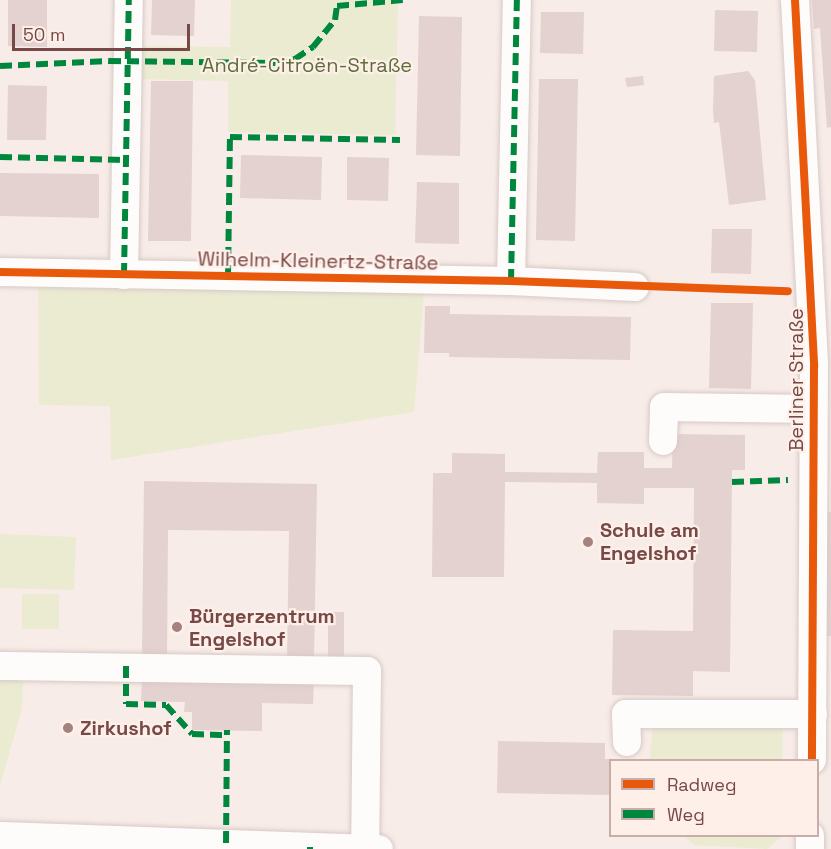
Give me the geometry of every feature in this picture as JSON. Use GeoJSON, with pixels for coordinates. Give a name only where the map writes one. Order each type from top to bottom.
{"type":"FeatureCollection","features":[{"type":"Feature","properties":{"kind":"street"},"geometry":{"type":"LineString","coordinates":[[124,275],[129,0]]}},
{"type":"Feature","properties":{"kind":"street"},"geometry":{"type":"LineString","coordinates":[[511,281],[517,0]]}},
{"type":"Feature","properties":{"kind":"street","name":"Berliner Straße"},"geometry":{"type":"LineString","coordinates":[[795,0],[818,160],[813,409],[821,672],[813,714],[812,759]]}},
{"type":"Feature","properties":{"kind":"street","name":"Wilhelm-Kleinertz-Straße"},"geometry":{"type":"LineString","coordinates":[[0,272],[511,281],[635,287]]}},
{"type":"Feature","properties":{"kind":"street"},"geometry":{"type":"LineString","coordinates":[[663,441],[664,407],[813,409]]}},
{"type":"Feature","properties":{"kind":"street"},"geometry":{"type":"LineString","coordinates":[[0,666],[367,671],[365,849]]}},
{"type":"Feature","properties":{"kind":"street"},"geometry":{"type":"LineString","coordinates":[[627,742],[626,714],[813,714]]}},
{"type":"Feature","properties":{"kind":"street"},"geometry":{"type":"LineString","coordinates":[[0,836],[178,839],[310,848],[379,849]]}},
{"type":"Feature","properties":{"kind":"green space","name":"André-Citroën-Straße"},"geometry":{"type":"Polygon","coordinates":[[[231,0],[398,0],[395,135],[228,132],[228,81],[140,79],[141,46],[230,47],[231,0]]]}},
{"type":"Feature","properties":{"kind":"green space"},"geometry":{"type":"Polygon","coordinates":[[[38,286],[424,292],[414,412],[111,460],[110,406],[39,405],[38,286]]]}},
{"type":"Feature","properties":{"kind":"green space"},"geometry":{"type":"Polygon","coordinates":[[[0,534],[76,537],[74,590],[0,588],[0,534]]]}},
{"type":"Feature","properties":{"kind":"green space"},"geometry":{"type":"Polygon","coordinates":[[[22,594],[59,594],[59,629],[22,629],[22,594]]]}},
{"type":"Feature","properties":{"kind":"green space"},"geometry":{"type":"Polygon","coordinates":[[[0,678],[23,679],[22,708],[0,786],[0,678]]]}},
{"type":"Feature","properties":{"kind":"green space"},"geometry":{"type":"Polygon","coordinates":[[[653,718],[783,726],[782,759],[650,759],[653,718]]]}},
{"type":"Feature","properties":{"kind":"green space"},"geometry":{"type":"Polygon","coordinates":[[[685,837],[781,837],[767,849],[694,845],[685,837]]]}},
{"type":"Feature","properties":{"kind":"building"},"geometry":{"type":"Polygon","coordinates":[[[8,0],[47,0],[47,47],[8,46],[8,0]]]}},
{"type":"Feature","properties":{"kind":"building"},"geometry":{"type":"Polygon","coordinates":[[[152,0],[195,0],[194,36],[151,35],[152,0]]]}},
{"type":"Feature","properties":{"kind":"building"},"geometry":{"type":"Polygon","coordinates":[[[812,0],[831,0],[831,127],[827,128],[820,28],[814,29],[812,0]]]}},
{"type":"Feature","properties":{"kind":"building"},"geometry":{"type":"Polygon","coordinates":[[[715,10],[758,11],[757,52],[714,51],[715,10]]]}},
{"type":"Feature","properties":{"kind":"building"},"geometry":{"type":"Polygon","coordinates":[[[541,12],[584,12],[583,54],[540,53],[541,12]]]}},
{"type":"Feature","properties":{"kind":"building"},"geometry":{"type":"Polygon","coordinates":[[[419,16],[462,17],[460,156],[416,155],[419,16]]]}},
{"type":"Feature","properties":{"kind":"building"},"geometry":{"type":"Polygon","coordinates":[[[748,71],[755,80],[766,200],[729,205],[719,122],[714,123],[714,76],[748,71]]]}},
{"type":"Feature","properties":{"kind":"building"},"geometry":{"type":"Polygon","coordinates":[[[643,76],[644,85],[627,87],[625,78],[643,76]]]}},
{"type":"Feature","properties":{"kind":"building"},"geometry":{"type":"Polygon","coordinates":[[[539,79],[578,79],[575,241],[536,240],[539,79]]]}},
{"type":"Feature","properties":{"kind":"building"},"geometry":{"type":"Polygon","coordinates":[[[151,81],[193,81],[191,241],[148,241],[151,81]]]}},
{"type":"Feature","properties":{"kind":"building"},"geometry":{"type":"Polygon","coordinates":[[[8,85],[47,86],[46,140],[7,140],[8,85]]]}},
{"type":"Feature","properties":{"kind":"building"},"geometry":{"type":"Polygon","coordinates":[[[241,155],[322,157],[321,200],[240,198],[241,155]]]}},
{"type":"Feature","properties":{"kind":"building"},"geometry":{"type":"Polygon","coordinates":[[[347,157],[389,158],[388,201],[347,200],[347,157]]]}},
{"type":"Feature","properties":{"kind":"building"},"geometry":{"type":"Polygon","coordinates":[[[0,173],[99,174],[99,218],[0,216],[0,173]]]}},
{"type":"Feature","properties":{"kind":"building"},"geometry":{"type":"Polygon","coordinates":[[[417,182],[459,183],[459,244],[415,243],[417,182]]]}},
{"type":"Feature","properties":{"kind":"building"},"geometry":{"type":"Polygon","coordinates":[[[712,229],[752,229],[751,274],[711,273],[712,229]]]}},
{"type":"Feature","properties":{"kind":"building"},"geometry":{"type":"Polygon","coordinates":[[[711,303],[753,303],[751,389],[709,388],[711,303]]]}},
{"type":"Feature","properties":{"kind":"building"},"geometry":{"type":"Polygon","coordinates":[[[425,306],[450,306],[450,314],[631,317],[630,360],[449,357],[449,353],[424,353],[425,306]]]}},
{"type":"Feature","properties":{"kind":"building"},"geometry":{"type":"Polygon","coordinates":[[[673,434],[745,435],[745,470],[732,470],[730,672],[693,671],[693,696],[612,695],[613,630],[693,631],[694,488],[644,488],[644,504],[597,503],[597,483],[505,482],[504,577],[432,577],[433,473],[452,473],[452,453],[505,454],[505,472],[597,473],[598,452],[644,452],[644,468],[672,468],[673,434]]]}},
{"type":"Feature","properties":{"kind":"building"},"geometry":{"type":"Polygon","coordinates":[[[144,481],[317,484],[314,658],[287,658],[289,531],[168,530],[167,656],[142,655],[144,481]]]}},
{"type":"Feature","properties":{"kind":"building"},"geometry":{"type":"Polygon","coordinates":[[[826,512],[831,512],[831,636],[825,636],[826,512]]]}},
{"type":"Feature","properties":{"kind":"building"},"geometry":{"type":"Polygon","coordinates":[[[328,612],[344,612],[344,659],[328,659],[328,612]]]}},
{"type":"Feature","properties":{"kind":"building"},"geometry":{"type":"Polygon","coordinates":[[[142,679],[314,681],[313,704],[262,703],[262,731],[192,730],[192,712],[184,712],[185,702],[141,701],[142,679]]]}},
{"type":"Feature","properties":{"kind":"building"},"geometry":{"type":"Polygon","coordinates":[[[498,741],[605,743],[605,759],[609,759],[609,795],[497,793],[498,741]]]}},
{"type":"Feature","properties":{"kind":"marked path"},"geometry":{"type":"LineString","coordinates":[[124,275],[129,0]]}},
{"type":"Feature","properties":{"kind":"marked path"},"geometry":{"type":"LineString","coordinates":[[0,66],[109,61],[275,63],[295,59],[313,47],[335,20],[337,6],[403,0]]}},
{"type":"Feature","properties":{"kind":"marked path"},"geometry":{"type":"LineString","coordinates":[[511,281],[517,0]]}},
{"type":"Feature","properties":{"kind":"marked path"},"geometry":{"type":"LineString","coordinates":[[228,277],[230,137],[400,140]]}},
{"type":"Feature","properties":{"kind":"marked path"},"geometry":{"type":"LineString","coordinates":[[0,157],[126,160]]}},
{"type":"Feature","properties":{"kind":"marked path"},"geometry":{"type":"LineString","coordinates":[[732,482],[788,480]]}},
{"type":"Feature","properties":{"kind":"marked path"},"geometry":{"type":"LineString","coordinates":[[126,666],[126,704],[166,705],[192,734],[227,735]]}},
{"type":"Feature","properties":{"kind":"marked path"},"geometry":{"type":"LineString","coordinates":[[226,843],[227,730]]}},
{"type":"Feature","properties":{"kind":"cycle path"},"geometry":{"type":"LineString","coordinates":[[795,0],[814,367],[812,759]]}},
{"type":"Feature","properties":{"kind":"cycle path"},"geometry":{"type":"LineString","coordinates":[[0,272],[511,281],[788,291]]}},
{"type":"Feature","properties":{"kind":"place","name":"Schule am Engelshof"},"geometry":{"type":"Point","coordinates":[588,542]}},
{"type":"Feature","properties":{"kind":"place","name":"Bürgerzentrum Engelshof"},"geometry":{"type":"Point","coordinates":[177,627]}},
{"type":"Feature","properties":{"kind":"place","name":"Zirkushof"},"geometry":{"type":"Point","coordinates":[68,728]}}]}
